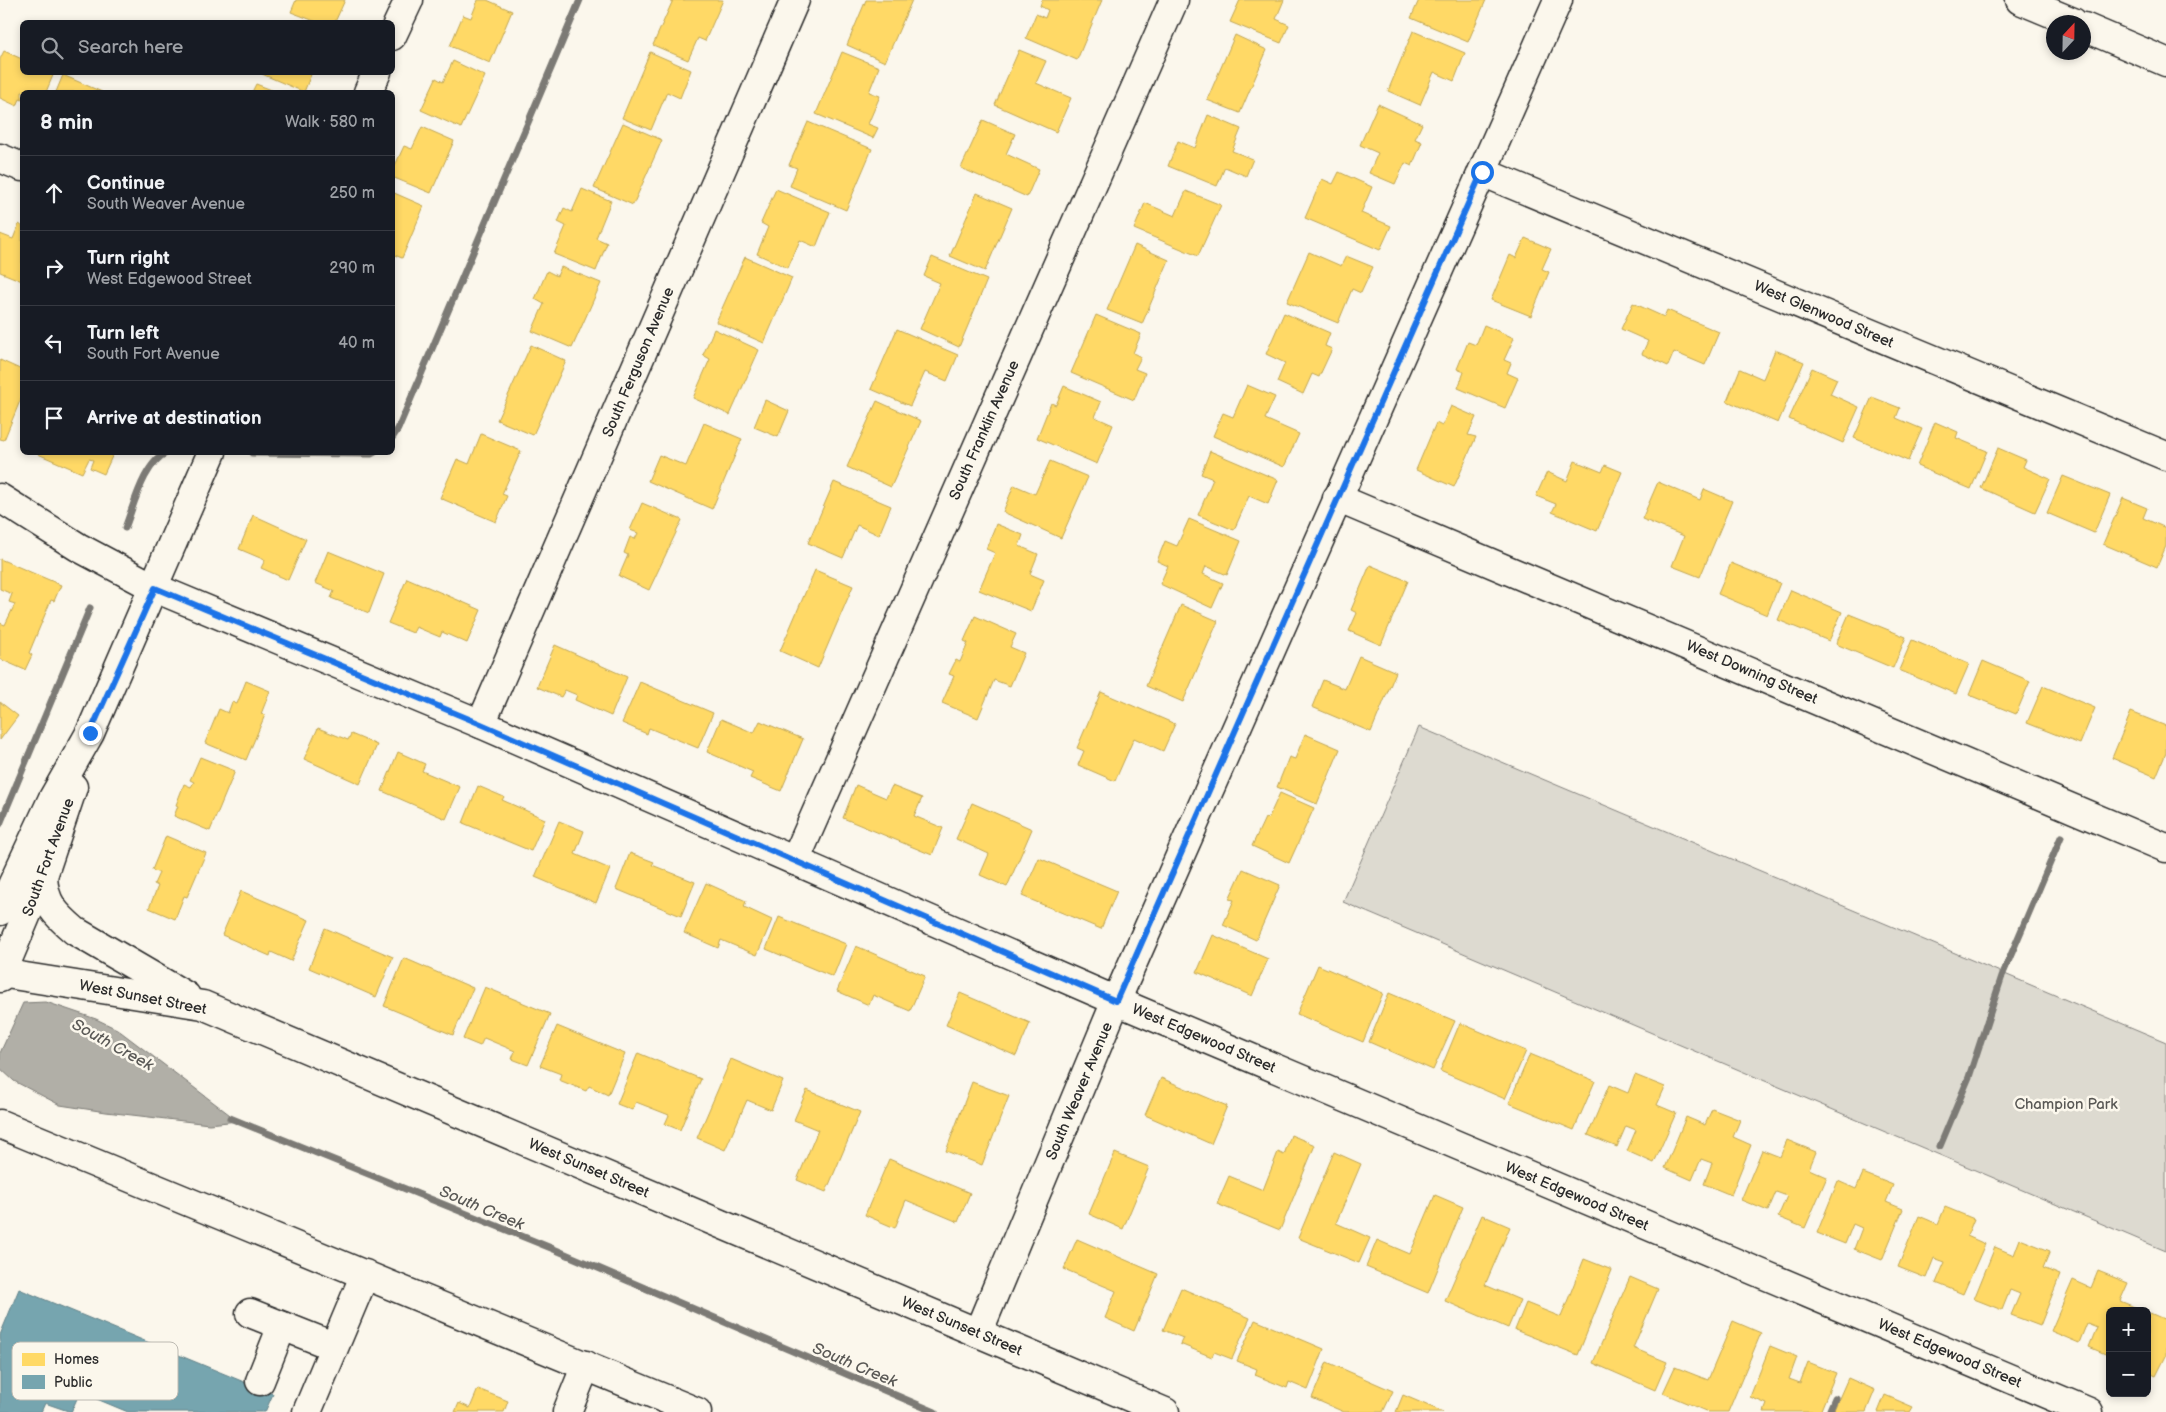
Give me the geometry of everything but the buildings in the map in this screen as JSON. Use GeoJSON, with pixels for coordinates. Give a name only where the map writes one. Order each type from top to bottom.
{"type":"FeatureCollection","features":[{"type":"Feature","properties":{"kind":"street"},"geometry":{"type":"LineString","coordinates":[[395,29],[408,0]]}},
{"type":"Feature","properties":{"kind":"street","name":"South Ferguson Avenue"},"geometry":{"type":"LineString","coordinates":[[481,724],[794,0]]}},
{"type":"Feature","properties":{"kind":"street","name":"South Franklin Avenue"},"geometry":{"type":"LineString","coordinates":[[795,861],[1174,0]]}},
{"type":"Feature","properties":{"kind":"street","name":"South Weaver Avenue"},"geometry":{"type":"LineString","coordinates":[[978,1333],[1116,1001],[1558,0]]}},
{"type":"Feature","properties":{"kind":"street"},"geometry":{"type":"LineString","coordinates":[[2020,0],[2056,15]]}},
{"type":"Feature","properties":{"kind":"street"},"geometry":{"type":"LineString","coordinates":[[2091,30],[2166,62]]}},
{"type":"Feature","properties":{"kind":"street"},"geometry":{"type":"LineString","coordinates":[[369,90],[376,75]]}},
{"type":"Feature","properties":{"kind":"street"},"geometry":{"type":"LineString","coordinates":[[0,158],[20,166]]}},
{"type":"Feature","properties":{"kind":"street","name":"West Glenwood Street"},"geometry":{"type":"LineString","coordinates":[[1482,172],[2166,456]]}},
{"type":"Feature","properties":{"kind":"street","name":"South Fort Avenue"},"geometry":{"type":"LineString","coordinates":[[0,911],[52,800],[90,733],[155,588],[211,455]]}},
{"type":"Feature","properties":{"kind":"street","name":"West Edgewood Street"},"geometry":{"type":"LineString","coordinates":[[0,498],[78,547],[155,588],[481,724],[1116,1001],[2089,1412]]}},
{"type":"Feature","properties":{"kind":"street","name":"West Downing Street"},"geometry":{"type":"LineString","coordinates":[[1337,498],[2166,848]]}},
{"type":"Feature","properties":{"kind":"street","name":"South Fort Avenue"},"geometry":{"type":"LineString","coordinates":[[1,974],[43,876],[62,824],[90,733]]}},
{"type":"Feature","properties":{"kind":"street"},"geometry":{"type":"LineString","coordinates":[[43,876],[43,892],[49,905],[60,919],[75,931],[123,961],[203,1005]]}},
{"type":"Feature","properties":{"kind":"street","name":"West Sunset Street"},"geometry":{"type":"LineString","coordinates":[[1,974],[203,1005],[1165,1412]]}},
{"type":"Feature","properties":{"kind":"street"},"geometry":{"type":"LineString","coordinates":[[0,1124],[697,1412]]}},
{"type":"Feature","properties":{"kind":"street"},"geometry":{"type":"LineString","coordinates":[[307,1412],[333,1346],[365,1274]]}},
{"type":"Feature","properties":{"kind":"street"},"geometry":{"type":"LineString","coordinates":[[250,1313],[333,1346]]}},
{"type":"Feature","properties":{"kind":"street"},"geometry":{"type":"LineString","coordinates":[[260,1381],[282,1326]]}},
{"type":"Feature","properties":{"kind":"street"},"geometry":{"type":"LineString","coordinates":[[566,1412],[586,1365]]}},
{"type":"Feature","properties":{"kind":"green space","name":"Champion Park"},"geometry":{"type":"Polygon","coordinates":[[[1419,727],[2166,1042],[2166,1251],[1343,902],[1419,727]]]}},
{"type":"Feature","properties":{"kind":"water"},"geometry":{"type":"Polygon","coordinates":[[[46,1002],[96,1019],[117,1029],[238,1121],[209,1124],[60,1105],[14,1081],[0,1068],[0,1053],[23,1003],[46,1002]]]}},
{"type":"Feature","properties":{"kind":"waterway"},"geometry":{"type":"LineString","coordinates":[[395,434],[580,0]]}},
{"type":"Feature","properties":{"kind":"waterway"},"geometry":{"type":"LineString","coordinates":[[125,528],[146,474],[152,465],[163,455]]}},
{"type":"Feature","properties":{"kind":"waterway"},"geometry":{"type":"LineString","coordinates":[[0,824],[90,608]]}},
{"type":"Feature","properties":{"kind":"waterway"},"geometry":{"type":"LineString","coordinates":[[1940,1146],[1969,1077],[2002,976],[2061,837]]}},
{"type":"Feature","properties":{"kind":"waterway","name":"South Creek"},"geometry":{"type":"LineString","coordinates":[[230,1118],[556,1250],[935,1412]]}},
{"type":"Feature","properties":{"kind":"waterway"},"geometry":{"type":"LineString","coordinates":[[1829,1412],[1835,1398]]}},
{"type":"Feature","properties":{"kind":"route"},"geometry":{"type":"LineString","coordinates":[[90,733],[155,588],[481,724],[1116,1001],[1482,172]]}}]}
